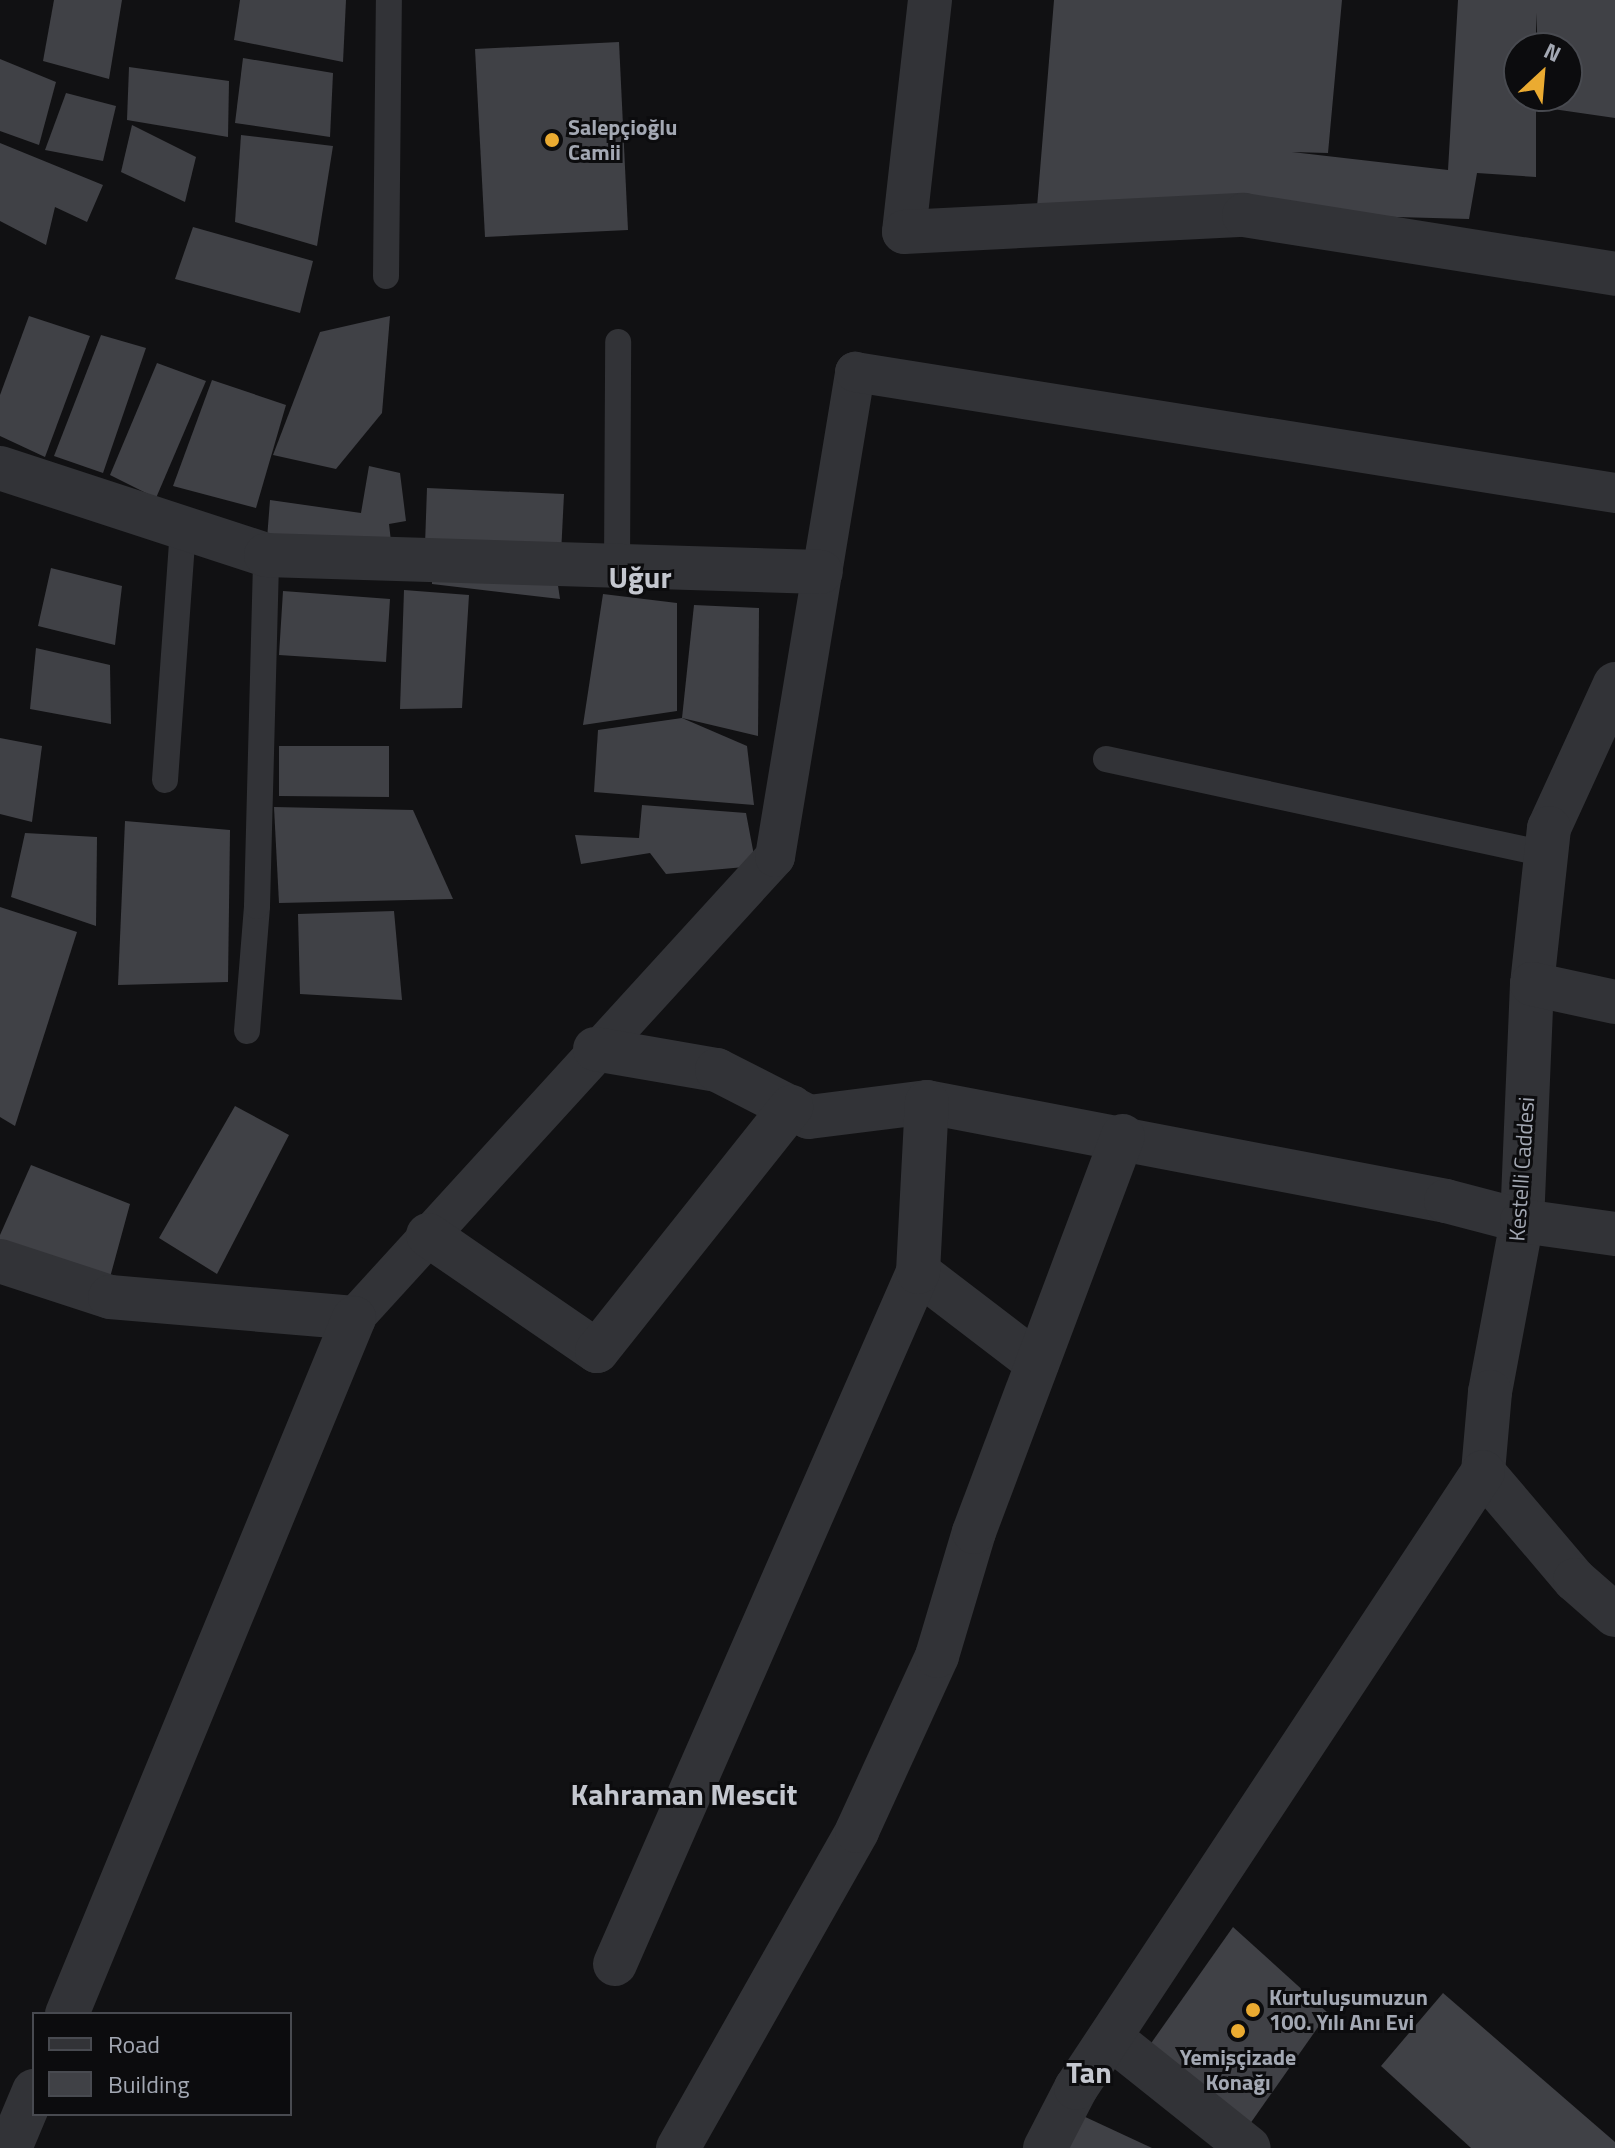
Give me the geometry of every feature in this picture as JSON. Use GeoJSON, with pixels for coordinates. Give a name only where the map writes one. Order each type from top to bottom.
{"type":"FeatureCollection","features":[{"type":"Feature","properties":{"kind":"street"},"geometry":{"type":"LineString","coordinates":[[930,0],[904,232],[1244,215],[1615,274]]}},
{"type":"Feature","properties":{"kind":"street"},"geometry":{"type":"LineString","coordinates":[[68,2012],[354,1318],[595,1049],[775,857],[855,372],[1615,493]]}},
{"type":"Feature","properties":{"kind":"street"},"geometry":{"type":"LineString","coordinates":[[0,468],[266,555],[821,572]]}},
{"type":"Feature","properties":{"kind":"street","name":"Kestelli Caddesi"},"geometry":{"type":"LineString","coordinates":[[1483,1472],[1490,1392],[1522,1221],[1532,984],[1549,828],[1615,684]]}},
{"type":"Feature","properties":{"kind":"street"},"geometry":{"type":"LineString","coordinates":[[1532,984],[1615,1002]]}},
{"type":"Feature","properties":{"kind":"street"},"geometry":{"type":"LineString","coordinates":[[595,1049],[717,1070],[809,1117],[927,1102],[1123,1136],[1446,1201],[1522,1221],[1615,1234]]}},
{"type":"Feature","properties":{"kind":"street"},"geometry":{"type":"LineString","coordinates":[[615,1964],[918,1272],[927,1102]]}},
{"type":"Feature","properties":{"kind":"street"},"geometry":{"type":"LineString","coordinates":[[428,1235],[597,1351],[791,1107]]}},
{"type":"Feature","properties":{"kind":"street"},"geometry":{"type":"LineString","coordinates":[[678,2148],[877,1787],[937,1656],[974,1532],[1123,1136]]}},
{"type":"Feature","properties":{"kind":"street"},"geometry":{"type":"LineString","coordinates":[[0,1261],[110,1297],[354,1318]]}},
{"type":"Feature","properties":{"kind":"street"},"geometry":{"type":"LineString","coordinates":[[918,1272],[1037,1363]]}},
{"type":"Feature","properties":{"kind":"street"},"geometry":{"type":"LineString","coordinates":[[1045,2148],[1076,2088],[1483,1472],[1575,1580],[1615,1615]]}},
{"type":"Feature","properties":{"kind":"street"},"geometry":{"type":"LineString","coordinates":[[1111,2038],[1249,2148]]}},
{"type":"Feature","properties":{"kind":"street"},"geometry":{"type":"LineString","coordinates":[[10,2148],[32,2096]]}},
{"type":"Feature","properties":{"kind":"lane"},"geometry":{"type":"LineString","coordinates":[[386,276],[389,0]]}},
{"type":"Feature","properties":{"kind":"lane"},"geometry":{"type":"LineString","coordinates":[[617,568],[618,342]]}},
{"type":"Feature","properties":{"kind":"lane"},"geometry":{"type":"LineString","coordinates":[[165,780],[183,529]]}},
{"type":"Feature","properties":{"kind":"lane"},"geometry":{"type":"LineString","coordinates":[[247,1031],[257,906],[266,555]]}},
{"type":"Feature","properties":{"kind":"lane"},"geometry":{"type":"LineString","coordinates":[[1106,759],[1546,854]]}},
{"type":"Feature","properties":{"kind":"building"},"geometry":{"type":"Polygon","coordinates":[[[54,0],[122,0],[109,79],[43,61],[54,0]]]}},
{"type":"Feature","properties":{"kind":"building"},"geometry":{"type":"Polygon","coordinates":[[[240,0],[346,0],[343,62],[234,40],[240,0]]]}},
{"type":"Feature","properties":{"kind":"building"},"geometry":{"type":"Polygon","coordinates":[[[1054,0],[1342,0],[1328,153],[1292,152],[1448,170],[1458,0],[1615,0],[1615,118],[1574,112],[1583,112],[1583,32],[1537,32],[1536,13],[1536,32],[1503,32],[1503,112],[1536,112],[1536,177],[1477,173],[1469,219],[1037,207],[1054,0]]]}},
{"type":"Feature","properties":{"kind":"building","name":"Salepçioğlu Camii"},"geometry":{"type":"Polygon","coordinates":[[[619,42],[628,230],[485,237],[475,49],[619,42]]]}},
{"type":"Feature","properties":{"kind":"building"},"geometry":{"type":"Polygon","coordinates":[[[243,58],[333,73],[330,137],[235,123],[243,58]]]}},
{"type":"Feature","properties":{"kind":"building"},"geometry":{"type":"Polygon","coordinates":[[[0,59],[56,82],[39,145],[0,131],[0,59]]]}},
{"type":"Feature","properties":{"kind":"building"},"geometry":{"type":"Polygon","coordinates":[[[129,67],[229,81],[228,137],[127,120],[129,67]]]}},
{"type":"Feature","properties":{"kind":"building"},"geometry":{"type":"Polygon","coordinates":[[[66,93],[116,106],[103,161],[45,150],[66,93]]]}},
{"type":"Feature","properties":{"kind":"building"},"geometry":{"type":"Polygon","coordinates":[[[132,125],[196,157],[185,202],[121,172],[132,125]]]}},
{"type":"Feature","properties":{"kind":"building"},"geometry":{"type":"Polygon","coordinates":[[[241,135],[333,146],[317,246],[235,222],[241,135]]]}},
{"type":"Feature","properties":{"kind":"building"},"geometry":{"type":"Polygon","coordinates":[[[0,143],[103,185],[87,222],[55,207],[46,245],[0,221],[0,143]]]}},
{"type":"Feature","properties":{"kind":"building"},"geometry":{"type":"Polygon","coordinates":[[[193,227],[313,261],[300,313],[175,279],[193,227]]]}},
{"type":"Feature","properties":{"kind":"building"},"geometry":{"type":"Polygon","coordinates":[[[29,316],[90,336],[45,457],[0,436],[0,395],[29,316]]]}},
{"type":"Feature","properties":{"kind":"building"},"geometry":{"type":"Polygon","coordinates":[[[390,316],[382,413],[336,469],[273,455],[320,332],[390,316]]]}},
{"type":"Feature","properties":{"kind":"building"},"geometry":{"type":"Polygon","coordinates":[[[101,335],[146,348],[103,473],[54,456],[101,335]]]}},
{"type":"Feature","properties":{"kind":"building"},"geometry":{"type":"Polygon","coordinates":[[[157,363],[206,381],[156,498],[110,475],[157,363]]]}},
{"type":"Feature","properties":{"kind":"building"},"geometry":{"type":"Polygon","coordinates":[[[212,380],[286,405],[256,508],[173,486],[212,380]]]}},
{"type":"Feature","properties":{"kind":"building"},"geometry":{"type":"Polygon","coordinates":[[[369,466],[400,473],[406,521],[389,524],[392,550],[267,539],[270,500],[361,513],[369,466]]]}},
{"type":"Feature","properties":{"kind":"building"},"geometry":{"type":"Polygon","coordinates":[[[427,488],[564,494],[561,554],[425,545],[427,488]]]}},
{"type":"Feature","properties":{"kind":"building"},"geometry":{"type":"Polygon","coordinates":[[[51,568],[122,586],[115,645],[38,626],[51,568]]]}},
{"type":"Feature","properties":{"kind":"building"},"geometry":{"type":"Polygon","coordinates":[[[432,572],[556,572],[560,599],[432,584],[432,572]]]}},
{"type":"Feature","properties":{"kind":"building"},"geometry":{"type":"Polygon","coordinates":[[[404,590],[469,595],[462,708],[400,709],[404,590]]]}},
{"type":"Feature","properties":{"kind":"building"},"geometry":{"type":"Polygon","coordinates":[[[283,591],[390,599],[386,662],[279,655],[283,591]]]}},
{"type":"Feature","properties":{"kind":"building"},"geometry":{"type":"Polygon","coordinates":[[[603,594],[677,603],[677,711],[583,725],[603,594]]]}},
{"type":"Feature","properties":{"kind":"building"},"geometry":{"type":"Polygon","coordinates":[[[694,605],[759,608],[758,736],[682,718],[694,605]]]}},
{"type":"Feature","properties":{"kind":"building"},"geometry":{"type":"Polygon","coordinates":[[[36,648],[110,665],[111,724],[30,709],[36,648]]]}},
{"type":"Feature","properties":{"kind":"building"},"geometry":{"type":"Polygon","coordinates":[[[682,718],[747,746],[754,805],[594,792],[598,730],[682,718]]]}},
{"type":"Feature","properties":{"kind":"building"},"geometry":{"type":"Polygon","coordinates":[[[0,738],[42,746],[32,822],[0,814],[0,738]]]}},
{"type":"Feature","properties":{"kind":"building"},"geometry":{"type":"Polygon","coordinates":[[[279,746],[389,746],[389,797],[279,796],[279,746]]]}},
{"type":"Feature","properties":{"kind":"building"},"geometry":{"type":"Polygon","coordinates":[[[642,805],[746,813],[756,866],[666,874],[650,853],[581,864],[575,835],[639,838],[642,805]]]}},
{"type":"Feature","properties":{"kind":"building"},"geometry":{"type":"Polygon","coordinates":[[[274,807],[413,810],[453,899],[279,903],[274,807]]]}},
{"type":"Feature","properties":{"kind":"building"},"geometry":{"type":"Polygon","coordinates":[[[125,821],[230,830],[228,982],[118,985],[125,821]]]}},
{"type":"Feature","properties":{"kind":"building"},"geometry":{"type":"Polygon","coordinates":[[[25,833],[97,837],[96,926],[11,897],[25,833]]]}},
{"type":"Feature","properties":{"kind":"building"},"geometry":{"type":"Polygon","coordinates":[[[0,907],[77,932],[15,1126],[0,1117],[0,907]]]}},
{"type":"Feature","properties":{"kind":"building"},"geometry":{"type":"Polygon","coordinates":[[[394,911],[402,1000],[300,994],[298,914],[394,911]]]}},
{"type":"Feature","properties":{"kind":"building"},"geometry":{"type":"Polygon","coordinates":[[[235,1106],[289,1135],[217,1274],[159,1238],[235,1106]]]}},
{"type":"Feature","properties":{"kind":"building"},"geometry":{"type":"Polygon","coordinates":[[[31,1165],[130,1204],[109,1281],[0,1249],[0,1235],[31,1165]]]}},
{"type":"Feature","properties":{"kind":"building","name":"Yemişçizade Konağı"},"geometry":{"type":"Polygon","coordinates":[[[1233,1927],[1328,2013],[1245,2131],[1147,2049],[1233,1927]]]}},
{"type":"Feature","properties":{"kind":"building"},"geometry":{"type":"Polygon","coordinates":[[[1443,1993],[1615,2142],[1615,2148],[1471,2148],[1381,2066],[1443,1993]]]}},
{"type":"Feature","properties":{"kind":"building"},"geometry":{"type":"Polygon","coordinates":[[[1081,2115],[1152,2148],[1066,2148],[1081,2115]]]}},
{"type":"Feature","properties":{"kind":"place","name":"Salepçioğlu Camii"},"geometry":{"type":"Point","coordinates":[552,140]}},
{"type":"Feature","properties":{"kind":"place","name":"Kurtuluşumuzun 100. Yılı Anı Evi"},"geometry":{"type":"Point","coordinates":[1253,2010]}},
{"type":"Feature","properties":{"kind":"place","name":"Yemişçizade Konağı"},"geometry":{"type":"Point","coordinates":[1238,2031]}},
{"type":"Feature","properties":{"kind":"district","name":"Uğur"},"geometry":{"type":"Point","coordinates":[640,577]}},
{"type":"Feature","properties":{"kind":"district","name":"Kahraman Mescit"},"geometry":{"type":"Point","coordinates":[684,1794]}},
{"type":"Feature","properties":{"kind":"district","name":"Tan"},"geometry":{"type":"Point","coordinates":[1089,2072]}}]}
